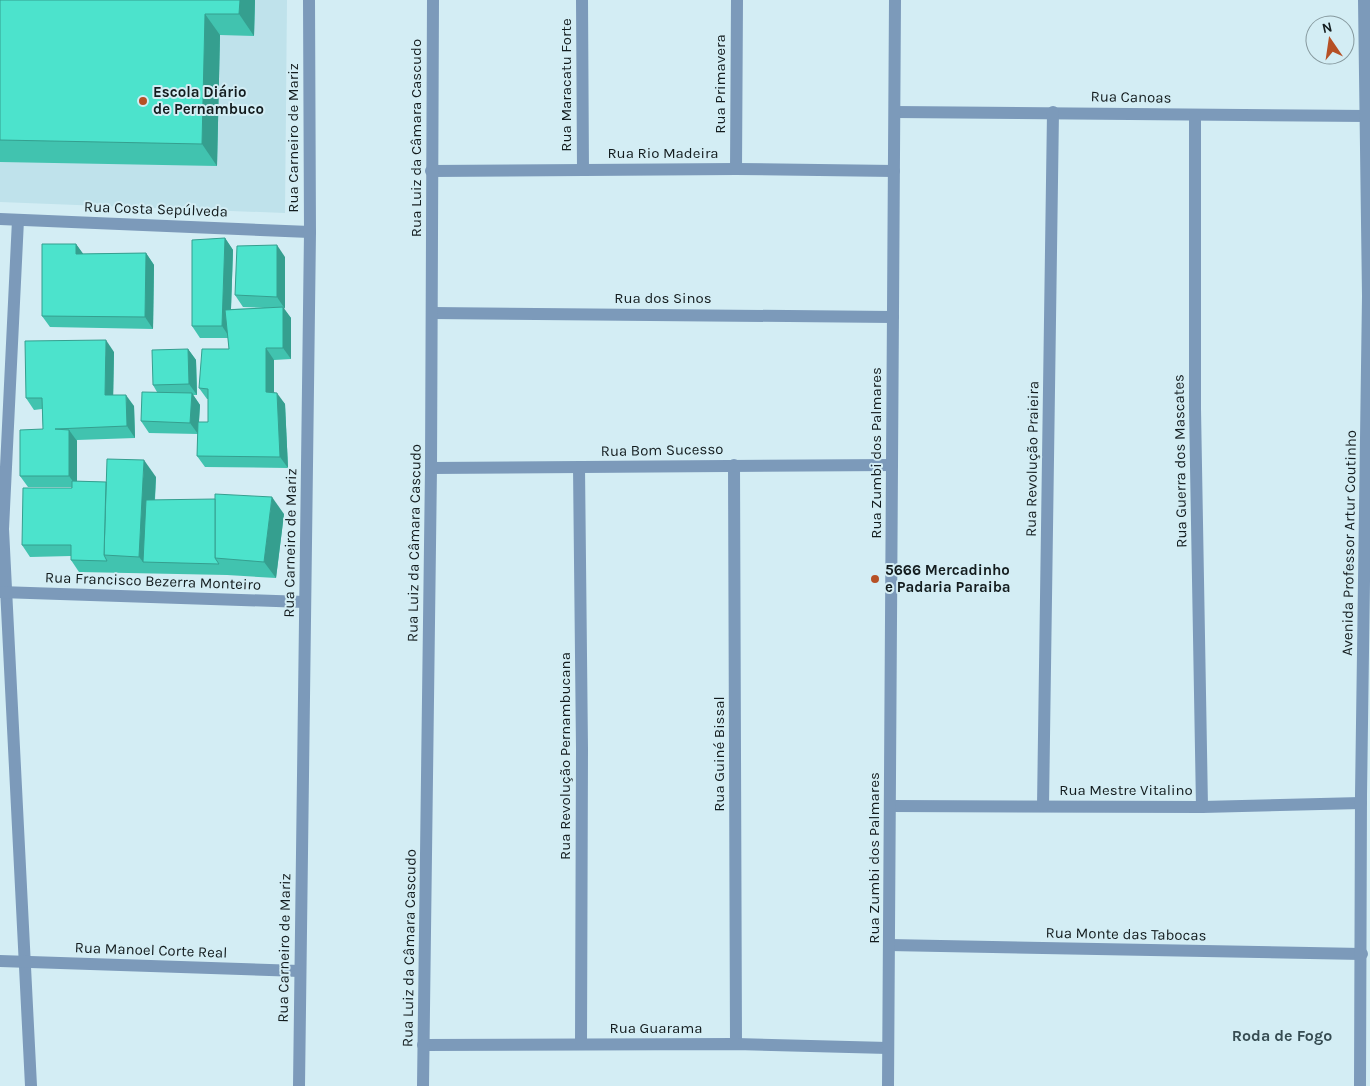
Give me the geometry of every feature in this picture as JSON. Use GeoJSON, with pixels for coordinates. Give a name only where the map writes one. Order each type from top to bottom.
{"type":"FeatureCollection","features":[{"type":"Feature","properties":{"kind":"street","name":"Rua Carneiro de Mariz"},"geometry":{"type":"LineString","coordinates":[[299,1086],[310,232],[309,0]]}},
{"type":"Feature","properties":{"kind":"street","name":"Rua Luiz da Câmara Cascudo"},"geometry":{"type":"LineString","coordinates":[[423,1086],[432,468],[431,171],[433,0]]}},
{"type":"Feature","properties":{"kind":"street","name":"Rua Maracatu Forte"},"geometry":{"type":"LineString","coordinates":[[582,0],[583,170]]}},
{"type":"Feature","properties":{"kind":"street","name":"Rua Primavera"},"geometry":{"type":"LineString","coordinates":[[736,169],[737,0]]}},
{"type":"Feature","properties":{"kind":"street","name":"Rua Zumbi dos Palmares"},"geometry":{"type":"LineString","coordinates":[[888,1086],[896,0]]}},
{"type":"Feature","properties":{"kind":"street","name":"Avenida Professor Artur Coutinho"},"geometry":{"type":"LineString","coordinates":[[1360,1086],[1362,954],[1361,803],[1367,445],[1367,116],[1364,0]]}},
{"type":"Feature","properties":{"kind":"street","name":"Rua Canoas"},"geometry":{"type":"LineString","coordinates":[[895,112],[1367,116]]}},
{"type":"Feature","properties":{"kind":"street","name":"Rua Revolução Praieira"},"geometry":{"type":"LineString","coordinates":[[1043,806],[1053,112]]}},
{"type":"Feature","properties":{"kind":"street","name":"Rua Guerra dos Mascates"},"geometry":{"type":"LineString","coordinates":[[1195,115],[1195,409],[1202,807]]}},
{"type":"Feature","properties":{"kind":"street","name":"Rua Rio Madeira"},"geometry":{"type":"LineString","coordinates":[[431,171],[736,169],[894,171]]}},
{"type":"Feature","properties":{"kind":"street","name":"Rua Costa Sepúlveda"},"geometry":{"type":"LineString","coordinates":[[0,219],[310,232]]}},
{"type":"Feature","properties":{"kind":"street"},"geometry":{"type":"LineString","coordinates":[[18,220],[3,529],[3,592],[31,1086]]}},
{"type":"Feature","properties":{"kind":"street","name":"Rua dos Sinos"},"geometry":{"type":"LineString","coordinates":[[432,313],[893,316]]}},
{"type":"Feature","properties":{"kind":"street","name":"Rua Guiné Bissal"},"geometry":{"type":"LineString","coordinates":[[734,465],[736,1044]]}},
{"type":"Feature","properties":{"kind":"street","name":"Rua Bom Sucesso"},"geometry":{"type":"LineString","coordinates":[[432,468],[892,465]]}},
{"type":"Feature","properties":{"kind":"street","name":"Rua Revolução Pernambucana"},"geometry":{"type":"LineString","coordinates":[[579,467],[582,749],[581,1044]]}},
{"type":"Feature","properties":{"kind":"street","name":"Rua Francisco Bezerra Monteiro"},"geometry":{"type":"LineString","coordinates":[[3,592],[305,602]]}},
{"type":"Feature","properties":{"kind":"street","name":"Rua Mestre Vitalino"},"geometry":{"type":"LineString","coordinates":[[890,806],[1202,807],[1361,803]]}},
{"type":"Feature","properties":{"kind":"street","name":"Rua Monte das Tabocas"},"geometry":{"type":"LineString","coordinates":[[889,945],[1362,954]]}},
{"type":"Feature","properties":{"kind":"street","name":"Rua Manoel Corte Real"},"geometry":{"type":"LineString","coordinates":[[0,961],[300,971]]}},
{"type":"Feature","properties":{"kind":"street","name":"Rua Guarama"},"geometry":{"type":"LineString","coordinates":[[423,1045],[736,1044],[888,1048]]}},
{"type":"Feature","properties":{"kind":"shaded area","name":"Escola Diário de Pernambuco"},"geometry":{"type":"Polygon","coordinates":[[[0,0],[287,0],[285,213],[0,202],[0,0]]]}},
{"type":"Feature","properties":{"kind":"building"},"geometry":{"type":"Polygon","coordinates":[[[0,0],[240,0],[239,14],[205,14],[202,144],[0,140],[0,0]]]}},
{"type":"Feature","properties":{"kind":"building"},"geometry":{"type":"Polygon","coordinates":[[[225,238],[222,326],[192,326],[192,240],[225,238]]]}},
{"type":"Feature","properties":{"kind":"building"},"geometry":{"type":"Polygon","coordinates":[[[42,244],[76,244],[76,254],[146,253],[145,317],[42,316],[42,244]]]}},
{"type":"Feature","properties":{"kind":"building"},"geometry":{"type":"Polygon","coordinates":[[[277,245],[277,297],[235,295],[237,246],[277,245]]]}},
{"type":"Feature","properties":{"kind":"building"},"geometry":{"type":"Polygon","coordinates":[[[283,307],[283,348],[266,348],[266,392],[277,393],[280,457],[197,456],[198,422],[208,422],[208,389],[199,388],[202,349],[229,349],[225,310],[283,307]]]}},
{"type":"Feature","properties":{"kind":"building"},"geometry":{"type":"Polygon","coordinates":[[[106,340],[105,395],[126,395],[127,426],[55,429],[69,430],[69,476],[20,476],[20,430],[43,429],[42,398],[26,398],[25,341],[106,340]]]}},
{"type":"Feature","properties":{"kind":"building"},"geometry":{"type":"Polygon","coordinates":[[[188,349],[189,384],[153,385],[152,350],[188,349]]]}},
{"type":"Feature","properties":{"kind":"building"},"geometry":{"type":"Polygon","coordinates":[[[142,392],[192,393],[190,423],[141,421],[142,392]]]}},
{"type":"Feature","properties":{"kind":"building"},"geometry":{"type":"Polygon","coordinates":[[[107,459],[144,460],[139,557],[104,555],[107,459]]]}},
{"type":"Feature","properties":{"kind":"building"},"geometry":{"type":"Polygon","coordinates":[[[72,481],[106,482],[104,555],[107,561],[71,560],[71,545],[22,545],[23,488],[72,488],[72,481]]]}},
{"type":"Feature","properties":{"kind":"building"},"geometry":{"type":"Polygon","coordinates":[[[215,494],[272,497],[264,562],[215,558],[215,494]]]}},
{"type":"Feature","properties":{"kind":"building"},"geometry":{"type":"Polygon","coordinates":[[[215,499],[215,558],[219,564],[143,562],[146,500],[215,499]]]}},
{"type":"Feature","properties":{"kind":"place","name":"Escola Diário de Pernambuco"},"geometry":{"type":"Point","coordinates":[143,101]}},
{"type":"Feature","properties":{"kind":"place","name":"5666 Mercadinho e Padaria Paraiba"},"geometry":{"type":"Point","coordinates":[875,579]}},
{"type":"Feature","properties":{"kind":"district","name":"Roda de Fogo"},"geometry":{"type":"Point","coordinates":[1282,1035]}}]}
